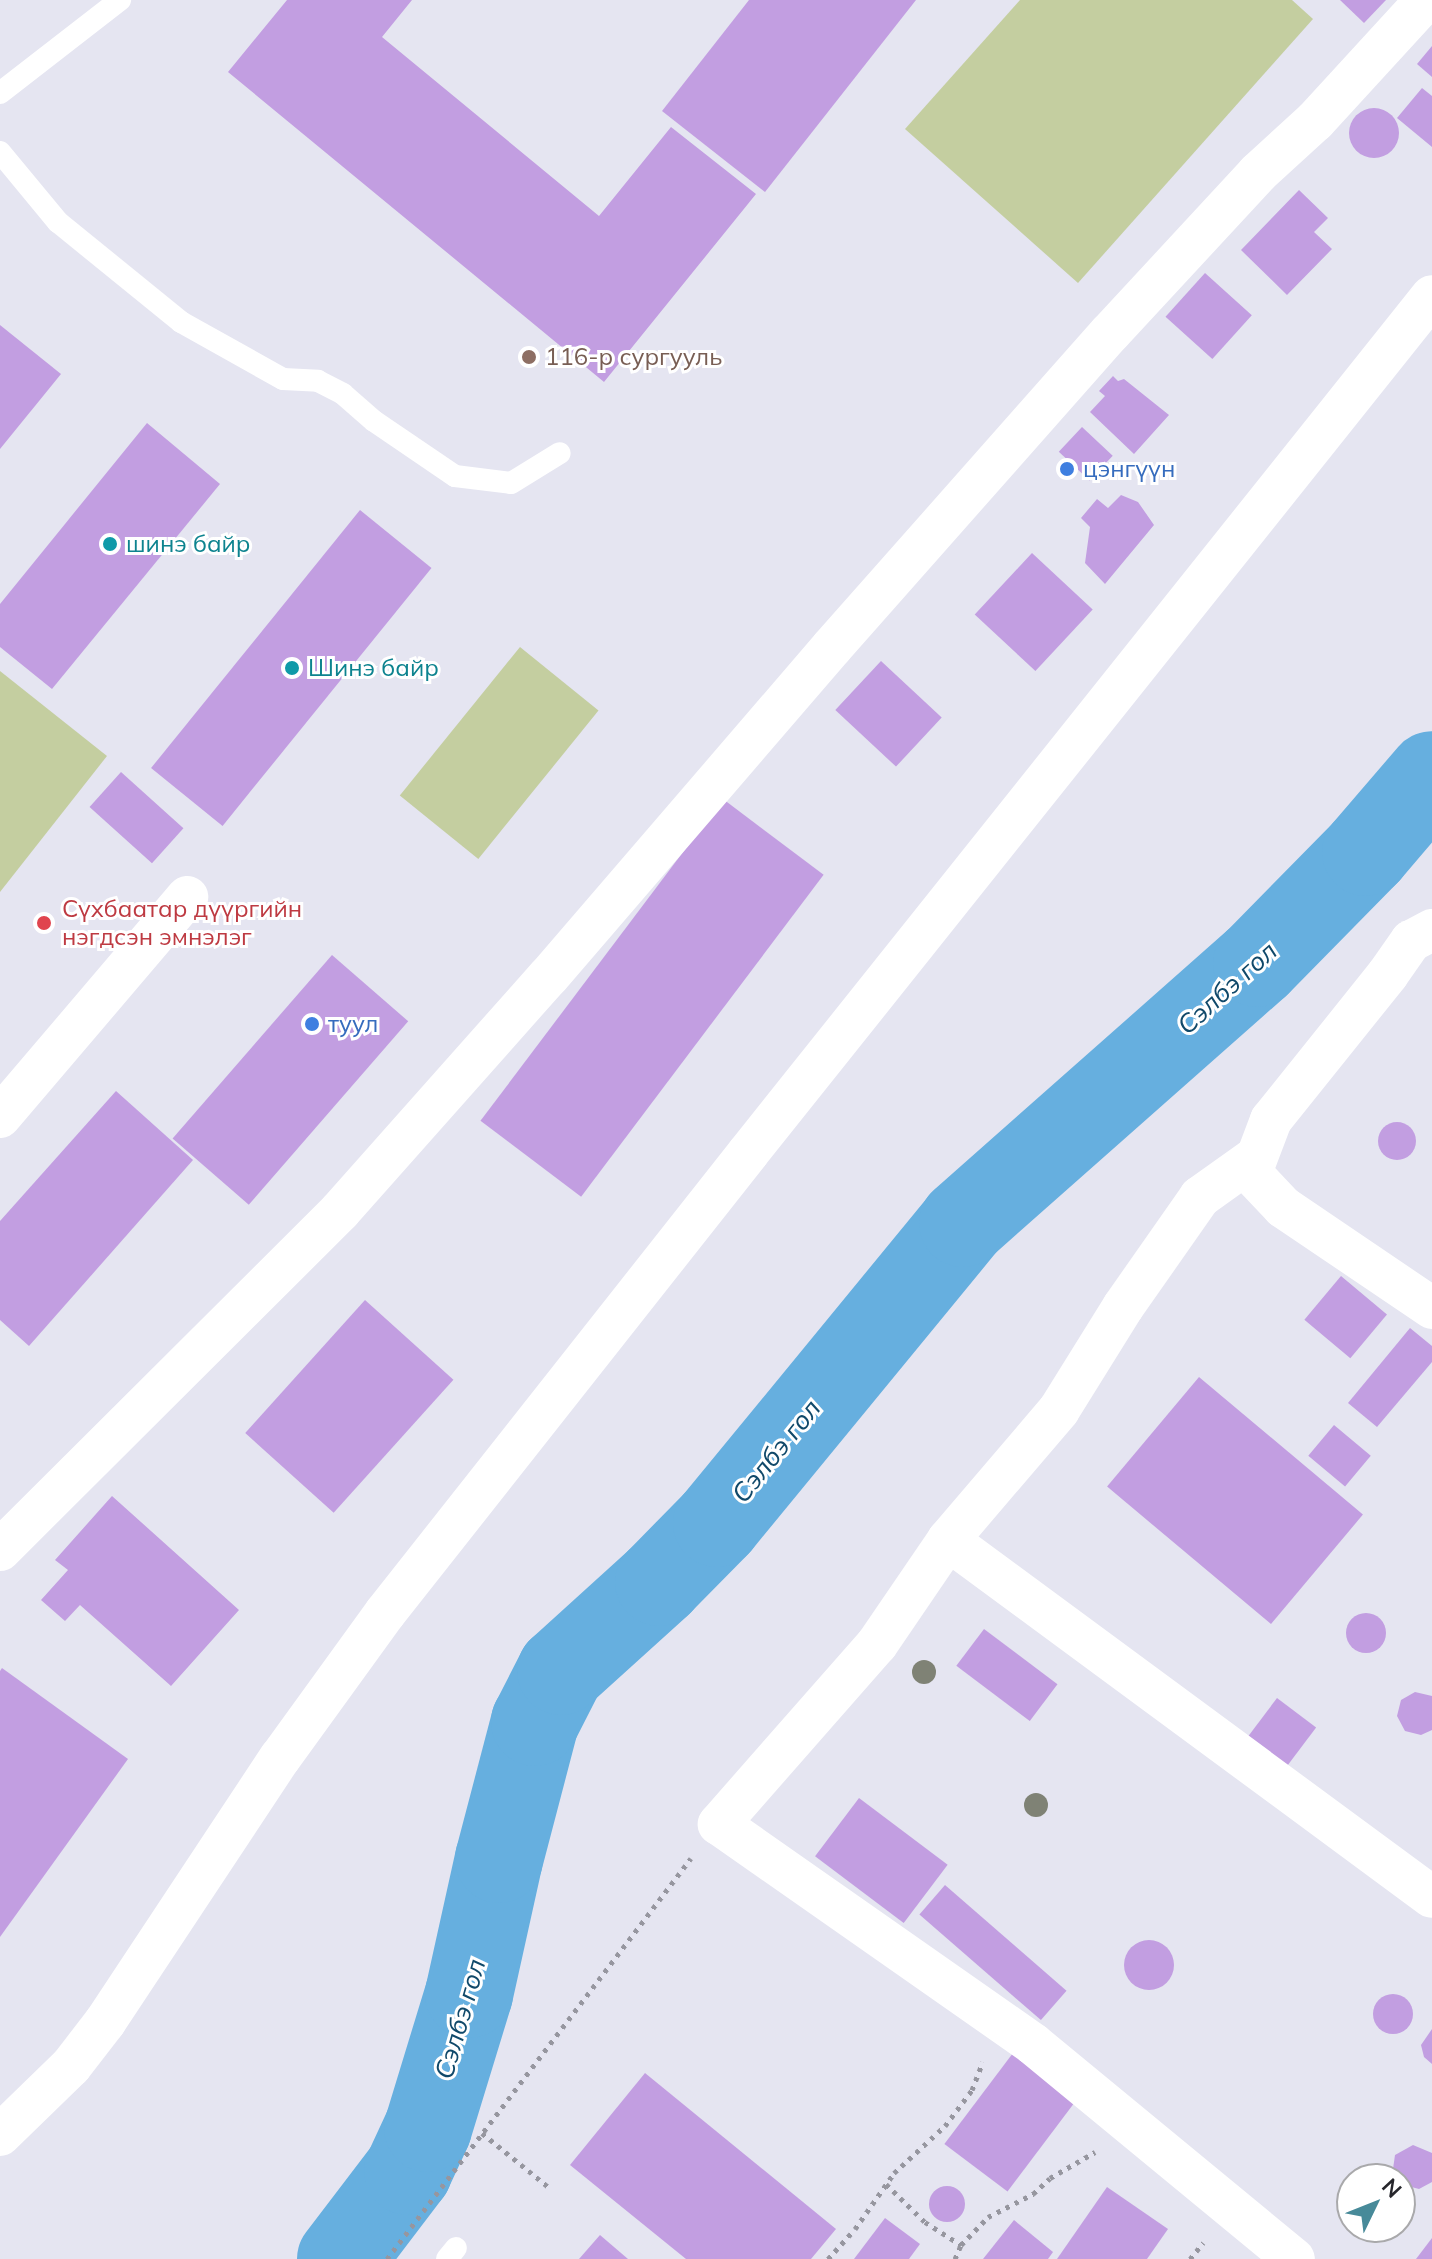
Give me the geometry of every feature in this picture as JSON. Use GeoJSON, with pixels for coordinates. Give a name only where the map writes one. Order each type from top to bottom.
{"type":"FeatureCollection","features":[{"type":"Feature","properties":{"kind":"street"},"geometry":{"type":"LineString","coordinates":[[0,1550],[340,1211],[1110,333],[1258,173],[1315,121],[1426,0]]}},
{"type":"Feature","properties":{"kind":"street"},"geometry":{"type":"LineString","coordinates":[[0,2135],[71,2066],[105,2022],[280,1758],[385,1613],[767,1128],[1432,296]]}},
{"type":"Feature","properties":{"kind":"street"},"geometry":{"type":"LineString","coordinates":[[0,1117],[187,897]]}},
{"type":"Feature","properties":{"kind":"street"},"geometry":{"type":"LineString","coordinates":[[1432,930],[1411,941],[1271,1120],[1251,1173],[1283,1207],[1432,1308]]}},
{"type":"Feature","properties":{"kind":"street"},"geometry":{"type":"LineString","coordinates":[[1256,1157],[1200,1197],[1123,1307],[1059,1410],[948,1540],[877,1644],[719,1824],[1008,2025],[1294,2259]]}},
{"type":"Feature","properties":{"kind":"street"},"geometry":{"type":"LineString","coordinates":[[948,1540],[1432,1897]]}},
{"type":"Feature","properties":{"kind":"lane"},"geometry":{"type":"LineString","coordinates":[[0,93],[120,0]]}},
{"type":"Feature","properties":{"kind":"lane"},"geometry":{"type":"LineString","coordinates":[[0,152],[58,222],[181,322],[283,379],[318,381],[343,394],[374,421],[455,476],[511,483],[560,453]]}},
{"type":"Feature","properties":{"kind":"path"},"geometry":{"type":"LineString","coordinates":[[387,2259],[661,1895],[719,1824]]}},
{"type":"Feature","properties":{"kind":"path"},"geometry":{"type":"LineString","coordinates":[[828,2259],[855,2229],[886,2184],[963,2102],[972,2090],[977,2071],[1008,2025]]}},
{"type":"Feature","properties":{"kind":"path"},"geometry":{"type":"LineString","coordinates":[[955,2259],[961,2245],[988,2217],[1015,2205],[1050,2178],[1083,2162],[1127,2121]]}},
{"type":"Feature","properties":{"kind":"path"},"geometry":{"type":"LineString","coordinates":[[482,2133],[551,2189]]}},
{"type":"Feature","properties":{"kind":"path"},"geometry":{"type":"LineString","coordinates":[[886,2184],[925,2222],[961,2245]]}},
{"type":"Feature","properties":{"kind":"green space"},"geometry":{"type":"Polygon","coordinates":[[[1020,0],[1292,0],[1313,19],[1078,283],[905,129],[1020,0]]]}},
{"type":"Feature","properties":{"kind":"green space"},"geometry":{"type":"Polygon","coordinates":[[[520,647],[598,711],[478,859],[400,795],[520,647]]]}},
{"type":"Feature","properties":{"kind":"green space"},"geometry":{"type":"Polygon","coordinates":[[[0,671],[107,756],[0,892],[0,671]]]}},
{"type":"Feature","properties":{"kind":"building"},"geometry":{"type":"Polygon","coordinates":[[[287,0],[412,0],[382,37],[599,216],[671,127],[756,194],[604,382],[228,72],[287,0]]]}},
{"type":"Feature","properties":{"kind":"building"},"geometry":{"type":"Polygon","coordinates":[[[749,0],[916,0],[765,192],[662,111],[749,0]]]}},
{"type":"Feature","properties":{"kind":"building"},"geometry":{"type":"Polygon","coordinates":[[[1340,0],[1386,0],[1364,23],[1340,0]]]}},
{"type":"Feature","properties":{"kind":"building"},"geometry":{"type":"Polygon","coordinates":[[[1432,46],[1432,77],[1417,64],[1432,46]]]}},
{"type":"Feature","properties":{"kind":"building"},"geometry":{"type":"Polygon","coordinates":[[[1422,88],[1432,96],[1432,147],[1397,118],[1422,88]]]}},
{"type":"Feature","properties":{"kind":"building"},"geometry":{"type":"Polygon","coordinates":[[[1374,108],[1392,115],[1399,133],[1392,151],[1374,158],[1356,151],[1349,133],[1356,115],[1374,108]]]}},
{"type":"Feature","properties":{"kind":"building"},"geometry":{"type":"Polygon","coordinates":[[[1299,190],[1328,218],[1314,232],[1332,249],[1287,295],[1241,250],[1299,190]]]}},
{"type":"Feature","properties":{"kind":"building"},"geometry":{"type":"Polygon","coordinates":[[[1205,273],[1252,315],[1212,359],[1166,317],[1205,273]]]}},
{"type":"Feature","properties":{"kind":"building"},"geometry":{"type":"Polygon","coordinates":[[[0,325],[61,374],[0,449],[0,325]]]}},
{"type":"Feature","properties":{"kind":"building"},"geometry":{"type":"Polygon","coordinates":[[[1113,376],[1118,381],[1124,379],[1169,415],[1134,454],[1090,412],[1105,396],[1099,391],[1113,376]]]}},
{"type":"Feature","properties":{"kind":"building","name":"шинэ байр"},"geometry":{"type":"Polygon","coordinates":[[[147,423],[220,484],[52,689],[0,647],[0,604],[147,423]]]}},
{"type":"Feature","properties":{"kind":"building"},"geometry":{"type":"Polygon","coordinates":[[[1082,427],[1113,456],[1090,481],[1059,452],[1082,427]]]}},
{"type":"Feature","properties":{"kind":"building"},"geometry":{"type":"Polygon","coordinates":[[[1121,495],[1138,502],[1154,525],[1105,584],[1085,563],[1090,527],[1081,518],[1097,499],[1108,508],[1121,495]]]}},
{"type":"Feature","properties":{"kind":"building","name":"Шинэ байр"},"geometry":{"type":"Polygon","coordinates":[[[360,510],[431,568],[223,826],[151,768],[360,510]]]}},
{"type":"Feature","properties":{"kind":"building"},"geometry":{"type":"Polygon","coordinates":[[[1032,553],[1093,610],[1035,671],[975,614],[1032,553]]]}},
{"type":"Feature","properties":{"kind":"building"},"geometry":{"type":"Polygon","coordinates":[[[881,661],[942,718],[896,767],[835,710],[881,661]]]}},
{"type":"Feature","properties":{"kind":"building"},"geometry":{"type":"Polygon","coordinates":[[[121,772],[183,828],[152,863],[90,807],[121,772]]]}},
{"type":"Feature","properties":{"kind":"building"},"geometry":{"type":"Polygon","coordinates":[[[723,799],[824,875],[581,1197],[480,1121],[723,799]]]}},
{"type":"Feature","properties":{"kind":"building"},"geometry":{"type":"Polygon","coordinates":[[[332,955],[408,1021],[249,1205],[173,1138],[332,955]]]}},
{"type":"Feature","properties":{"kind":"building"},"geometry":{"type":"Polygon","coordinates":[[[116,1091],[193,1160],[29,1346],[0,1320],[0,1221],[116,1091]]]}},
{"type":"Feature","properties":{"kind":"building"},"geometry":{"type":"Polygon","coordinates":[[[1397,1122],[1411,1127],[1416,1141],[1411,1155],[1397,1160],[1383,1155],[1378,1141],[1383,1127],[1397,1122]]]}},
{"type":"Feature","properties":{"kind":"building"},"geometry":{"type":"Polygon","coordinates":[[[1341,1276],[1387,1315],[1350,1358],[1304,1320],[1341,1276]]]}},
{"type":"Feature","properties":{"kind":"building"},"geometry":{"type":"Polygon","coordinates":[[[365,1300],[453,1380],[334,1513],[245,1433],[365,1300]]]}},
{"type":"Feature","properties":{"kind":"building"},"geometry":{"type":"Polygon","coordinates":[[[1410,1328],[1432,1346],[1432,1362],[1377,1427],[1348,1403],[1410,1328]]]}},
{"type":"Feature","properties":{"kind":"building"},"geometry":{"type":"Polygon","coordinates":[[[1199,1377],[1363,1515],[1271,1624],[1107,1487],[1199,1377]]]}},
{"type":"Feature","properties":{"kind":"building"},"geometry":{"type":"Polygon","coordinates":[[[1334,1425],[1371,1456],[1345,1486],[1308,1456],[1334,1425]]]}},
{"type":"Feature","properties":{"kind":"building"},"geometry":{"type":"Polygon","coordinates":[[[112,1496],[239,1610],[171,1686],[80,1605],[65,1621],[41,1600],[68,1570],[55,1560],[112,1496]]]}},
{"type":"Feature","properties":{"kind":"building"},"geometry":{"type":"Polygon","coordinates":[[[1366,1613],[1380,1619],[1386,1633],[1380,1647],[1366,1653],[1352,1647],[1346,1633],[1352,1619],[1366,1613]]]}},
{"type":"Feature","properties":{"kind":"building"},"geometry":{"type":"Polygon","coordinates":[[[984,1629],[1057,1684],[1030,1721],[956,1666],[984,1629]]]}},
{"type":"Feature","properties":{"kind":"building"},"geometry":{"type":"Polygon","coordinates":[[[2,1668],[128,1759],[0,1937],[0,1671],[2,1668]]]}},
{"type":"Feature","properties":{"kind":"building"},"geometry":{"type":"Polygon","coordinates":[[[1415,1692],[1432,1696],[1432,1730],[1421,1735],[1405,1731],[1397,1716],[1401,1700],[1415,1692]]]}},
{"type":"Feature","properties":{"kind":"building"},"geometry":{"type":"Polygon","coordinates":[[[1277,1698],[1316,1727],[1276,1780],[1237,1751],[1277,1698]]]}},
{"type":"Feature","properties":{"kind":"building"},"geometry":{"type":"Polygon","coordinates":[[[859,1798],[948,1865],[904,1923],[815,1856],[859,1798]]]}},
{"type":"Feature","properties":{"kind":"building"},"geometry":{"type":"Polygon","coordinates":[[[945,1885],[1067,1991],[1041,2020],[919,1914],[945,1885]]]}},
{"type":"Feature","properties":{"kind":"building"},"geometry":{"type":"Polygon","coordinates":[[[1149,1940],[1167,1947],[1174,1965],[1167,1983],[1149,1990],[1131,1983],[1124,1965],[1131,1947],[1149,1940]]]}},
{"type":"Feature","properties":{"kind":"building"},"geometry":{"type":"Polygon","coordinates":[[[1393,1994],[1407,2000],[1413,2014],[1407,2028],[1393,2034],[1379,2028],[1373,2014],[1379,2000],[1393,1994]]]}},
{"type":"Feature","properties":{"kind":"building"},"geometry":{"type":"Polygon","coordinates":[[[1432,2029],[1432,2064],[1424,2057],[1421,2045],[1432,2029]]]}},
{"type":"Feature","properties":{"kind":"building"},"geometry":{"type":"Polygon","coordinates":[[[1016,2049],[1079,2097],[1007,2192],[944,2144],[1016,2049]]]}},
{"type":"Feature","properties":{"kind":"building"},"geometry":{"type":"Polygon","coordinates":[[[645,2073],[836,2229],[811,2259],[686,2259],[570,2165],[645,2073]]]}},
{"type":"Feature","properties":{"kind":"building"},"geometry":{"type":"Polygon","coordinates":[[[1413,2145],[1432,2153],[1432,2182],[1416,2188],[1416,2163],[1394,2163],[1395,2155],[1413,2145]]]}},
{"type":"Feature","properties":{"kind":"building"},"geometry":{"type":"Polygon","coordinates":[[[947,2186],[960,2191],[965,2204],[960,2217],[947,2222],[934,2217],[929,2204],[934,2191],[947,2186]]]}},
{"type":"Feature","properties":{"kind":"building"},"geometry":{"type":"Polygon","coordinates":[[[1107,2187],[1168,2229],[1147,2259],[1057,2259],[1107,2187]]]}},
{"type":"Feature","properties":{"kind":"building"},"geometry":{"type":"Polygon","coordinates":[[[885,2218],[920,2244],[909,2259],[854,2259],[885,2218]]]}},
{"type":"Feature","properties":{"kind":"building"},"geometry":{"type":"Polygon","coordinates":[[[1014,2220],[1053,2252],[1048,2259],[983,2259],[1014,2220]]]}},
{"type":"Feature","properties":{"kind":"building"},"geometry":{"type":"Polygon","coordinates":[[[600,2235],[628,2259],[579,2259],[600,2235]]]}},
{"type":"Feature","properties":{"kind":"building"},"geometry":{"type":"Polygon","coordinates":[[[1432,2238],[1432,2259],[1416,2259],[1432,2238]]]}},
{"type":"Feature","properties":{"kind":"waterway","name":"Сэлбэ гол"},"geometry":{"type":"LineString","coordinates":[[341,2259],[408,2171],[428,2128],[469,1994],[499,1859],[535,1722],[561,1671],[659,1582],[717,1523],[963,1223],[1257,963],[1366,852],[1432,775]]}},
{"type":"Feature","properties":{"kind":"place","name":"116-р сургууль"},"geometry":{"type":"Point","coordinates":[529,357]}},
{"type":"Feature","properties":{"kind":"place","name":"цэнгүүн"},"geometry":{"type":"Point","coordinates":[1067,469]}},
{"type":"Feature","properties":{"kind":"place","name":"шинэ байр"},"geometry":{"type":"Point","coordinates":[110,544]}},
{"type":"Feature","properties":{"kind":"place","name":"Шинэ байр"},"geometry":{"type":"Point","coordinates":[292,668]}},
{"type":"Feature","properties":{"kind":"place","name":"Сүхбаатар дүүргийн нэгдсэн эмнэлэг"},"geometry":{"type":"Point","coordinates":[44,923]}},
{"type":"Feature","properties":{"kind":"place","name":"туул"},"geometry":{"type":"Point","coordinates":[312,1024]}}]}
